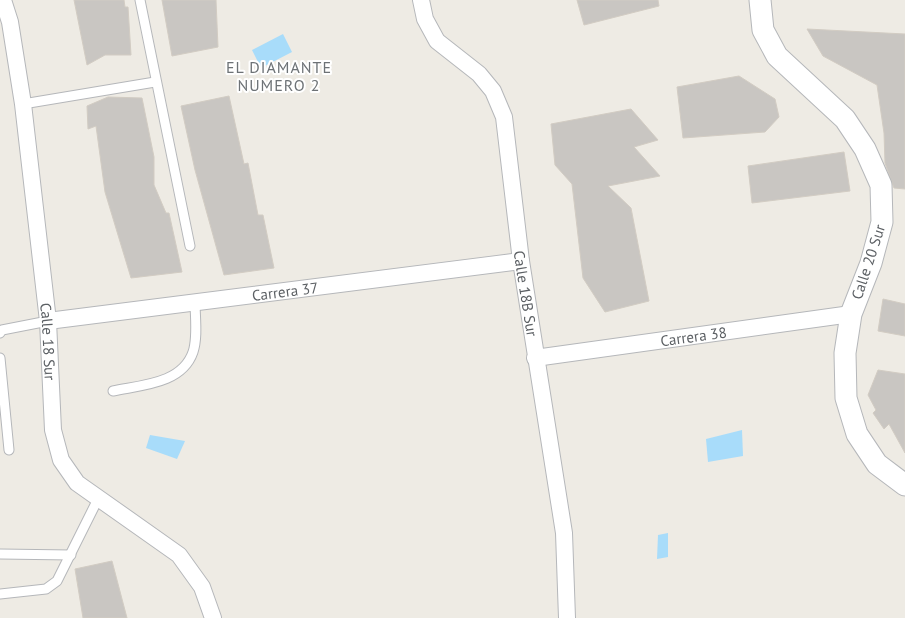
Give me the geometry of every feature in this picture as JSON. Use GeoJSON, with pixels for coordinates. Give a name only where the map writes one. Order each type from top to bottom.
{"type":"FeatureCollection","features":[{"type":"Feature","properties":{"kind":"street","name":"Calle 18 Sur"},"geometry":{"type":"LineString","coordinates":[[3,0],[10,22],[23,104],[48,322],[53,430],[61,460],[77,483],[179,555],[202,587],[213,618]]}},
{"type":"Feature","properties":{"kind":"street","name":"Calle 18B Sur"},"geometry":{"type":"LineString","coordinates":[[421,0],[425,19],[437,41],[479,74],[492,91],[504,117],[521,261],[564,533],[567,618]]}},
{"type":"Feature","properties":{"kind":"street","name":"Calle 20 Sur"},"geometry":{"type":"LineString","coordinates":[[760,0],[763,30],[778,56],[845,119],[865,150],[881,185],[882,222],[870,263],[851,314],[845,353],[846,398],[857,434],[877,464],[905,485]]}},
{"type":"Feature","properties":{"kind":"street","name":"Carrera 37"},"geometry":{"type":"LineString","coordinates":[[48,322],[195,301],[521,261]]}},
{"type":"Feature","properties":{"kind":"street","name":"Carrera 38"},"geometry":{"type":"LineString","coordinates":[[535,358],[851,314]]}},
{"type":"Feature","properties":{"kind":"lane"},"geometry":{"type":"LineString","coordinates":[[140,0],[190,246]]}},
{"type":"Feature","properties":{"kind":"lane"},"geometry":{"type":"LineString","coordinates":[[23,104],[156,82]]}},
{"type":"Feature","properties":{"kind":"lane"},"geometry":{"type":"LineString","coordinates":[[113,391],[168,379],[184,368],[193,352],[195,301]]}},
{"type":"Feature","properties":{"kind":"lane"},"geometry":{"type":"LineString","coordinates":[[0,333],[2,330],[10,328],[48,322]]}},
{"type":"Feature","properties":{"kind":"lane"},"geometry":{"type":"LineString","coordinates":[[0,358],[9,450]]}},
{"type":"Feature","properties":{"kind":"lane"},"geometry":{"type":"LineString","coordinates":[[0,594],[46,588],[57,581],[98,499]]}},
{"type":"Feature","properties":{"kind":"lane"},"geometry":{"type":"LineString","coordinates":[[0,554],[71,555]]}},
{"type":"Feature","properties":{"kind":"water"},"geometry":{"type":"Polygon","coordinates":[[[283,34],[292,52],[261,68],[252,50],[283,34]]]}},
{"type":"Feature","properties":{"kind":"water"},"geometry":{"type":"Polygon","coordinates":[[[742,430],[743,456],[708,462],[706,439],[742,430]]]}},
{"type":"Feature","properties":{"kind":"water"},"geometry":{"type":"Polygon","coordinates":[[[150,435],[185,441],[177,459],[146,448],[150,435]]]}},
{"type":"Feature","properties":{"kind":"water"},"geometry":{"type":"Polygon","coordinates":[[[668,533],[668,557],[657,559],[658,535],[668,533]]]}},
{"type":"Feature","properties":{"kind":"building"},"geometry":{"type":"Polygon","coordinates":[[[74,0],[124,0],[125,7],[128,7],[131,55],[105,55],[87,65],[74,0]]]}},
{"type":"Feature","properties":{"kind":"building"},"geometry":{"type":"Polygon","coordinates":[[[162,0],[216,0],[218,47],[172,56],[162,0]]]}},
{"type":"Feature","properties":{"kind":"building"},"geometry":{"type":"Polygon","coordinates":[[[577,0],[658,0],[659,6],[584,25],[577,0]]]}},
{"type":"Feature","properties":{"kind":"building"},"geometry":{"type":"Polygon","coordinates":[[[807,29],[905,34],[905,189],[894,188],[885,163],[884,133],[877,85],[823,56],[807,29]]]}},
{"type":"Feature","properties":{"kind":"building"},"geometry":{"type":"Polygon","coordinates":[[[739,76],[775,99],[779,117],[765,132],[683,138],[677,87],[739,76]]]}},
{"type":"Feature","properties":{"kind":"building"},"geometry":{"type":"Polygon","coordinates":[[[229,96],[244,164],[248,163],[258,215],[263,215],[274,268],[224,275],[195,170],[181,106],[229,96]]]}},
{"type":"Feature","properties":{"kind":"building"},"geometry":{"type":"Polygon","coordinates":[[[108,97],[142,98],[154,157],[154,185],[166,213],[169,213],[182,272],[131,278],[105,192],[96,126],[88,129],[87,106],[108,97]]]}},
{"type":"Feature","properties":{"kind":"building"},"geometry":{"type":"Polygon","coordinates":[[[631,109],[658,140],[634,147],[660,176],[608,186],[631,208],[649,301],[605,312],[583,278],[572,184],[555,165],[551,124],[631,109]]]}},
{"type":"Feature","properties":{"kind":"building"},"geometry":{"type":"Polygon","coordinates":[[[844,152],[850,191],[752,203],[748,166],[844,152]]]}},
{"type":"Feature","properties":{"kind":"building"},"geometry":{"type":"Polygon","coordinates":[[[883,299],[905,304],[905,336],[878,331],[883,299]]]}},
{"type":"Feature","properties":{"kind":"building"},"geometry":{"type":"Polygon","coordinates":[[[878,370],[905,374],[905,453],[889,424],[884,429],[873,413],[876,410],[868,395],[878,370]]]}},
{"type":"Feature","properties":{"kind":"building"},"geometry":{"type":"Polygon","coordinates":[[[112,561],[127,618],[83,618],[75,569],[112,561]]]}},
{"type":"Feature","properties":{"kind":"district","name":"EL DIAMANTE NUMERO 2"},"geometry":{"type":"Point","coordinates":[279,76]}}]}
